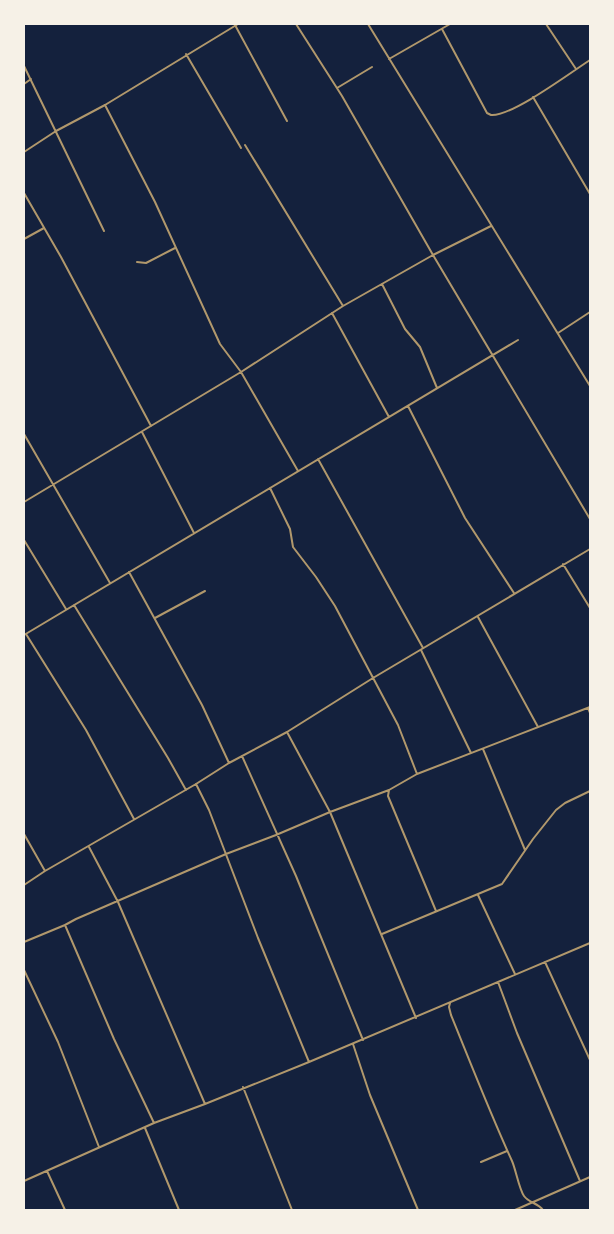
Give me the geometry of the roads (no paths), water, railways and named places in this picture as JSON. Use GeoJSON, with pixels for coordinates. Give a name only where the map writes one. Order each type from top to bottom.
{"type":"FeatureCollection","features":[{"type":"Feature","properties":{"kind":"street"},"geometry":{"type":"LineString","coordinates":[[296,24],[337,88],[433,255],[590,519]]}},
{"type":"Feature","properties":{"kind":"street"},"geometry":{"type":"LineString","coordinates":[[368,24],[492,226],[533,296],[558,333],[590,386]]}},
{"type":"Feature","properties":{"kind":"street"},"geometry":{"type":"LineString","coordinates":[[390,59],[450,24]]}},
{"type":"Feature","properties":{"kind":"street"},"geometry":{"type":"LineString","coordinates":[[546,24],[576,69]]}},
{"type":"Feature","properties":{"kind":"street"},"geometry":{"type":"LineString","coordinates":[[24,152],[56,131],[105,105],[186,54],[237,25],[287,121]]}},
{"type":"Feature","properties":{"kind":"street"},"geometry":{"type":"LineString","coordinates":[[442,29],[489,114],[498,115],[533,97],[590,60]]}},
{"type":"Feature","properties":{"kind":"street"},"geometry":{"type":"LineString","coordinates":[[186,54],[241,148]]}},
{"type":"Feature","properties":{"kind":"street"},"geometry":{"type":"LineString","coordinates":[[24,66],[104,231]]}},
{"type":"Feature","properties":{"kind":"street"},"geometry":{"type":"LineString","coordinates":[[337,88],[372,67]]}},
{"type":"Feature","properties":{"kind":"street"},"geometry":{"type":"LineString","coordinates":[[24,84],[31,79]]}},
{"type":"Feature","properties":{"kind":"street"},"geometry":{"type":"LineString","coordinates":[[533,97],[590,194]]}},
{"type":"Feature","properties":{"kind":"street"},"geometry":{"type":"LineString","coordinates":[[105,105],[155,202],[220,344],[241,372],[298,471]]}},
{"type":"Feature","properties":{"kind":"street"},"geometry":{"type":"LineString","coordinates":[[245,145],[343,306]]}},
{"type":"Feature","properties":{"kind":"street"},"geometry":{"type":"LineString","coordinates":[[24,193],[152,426]]}},
{"type":"Feature","properties":{"kind":"street"},"geometry":{"type":"LineString","coordinates":[[24,502],[241,372],[343,306],[433,255],[492,226]]}},
{"type":"Feature","properties":{"kind":"street"},"geometry":{"type":"LineString","coordinates":[[24,239],[44,228]]}},
{"type":"Feature","properties":{"kind":"street"},"geometry":{"type":"LineString","coordinates":[[136,262],[146,263],[175,248]]}},
{"type":"Feature","properties":{"kind":"street"},"geometry":{"type":"LineString","coordinates":[[382,284],[405,329],[420,347],[437,388]]}},
{"type":"Feature","properties":{"kind":"street"},"geometry":{"type":"LineString","coordinates":[[558,333],[590,312]]}},
{"type":"Feature","properties":{"kind":"street"},"geometry":{"type":"LineString","coordinates":[[332,313],[389,417]]}},
{"type":"Feature","properties":{"kind":"street"},"geometry":{"type":"LineString","coordinates":[[134,820],[86,730],[25,634],[318,460],[492,354],[518,340]]}},
{"type":"Feature","properties":{"kind":"street"},"geometry":{"type":"LineString","coordinates":[[408,406],[466,518],[514,593]]}},
{"type":"Feature","properties":{"kind":"street"},"geometry":{"type":"LineString","coordinates":[[142,432],[194,533]]}},
{"type":"Feature","properties":{"kind":"street"},"geometry":{"type":"LineString","coordinates":[[24,434],[110,583]]}},
{"type":"Feature","properties":{"kind":"street"},"geometry":{"type":"LineString","coordinates":[[318,460],[422,649],[471,753]]}},
{"type":"Feature","properties":{"kind":"street"},"geometry":{"type":"LineString","coordinates":[[270,488],[290,529],[293,547],[316,577],[335,606],[398,725],[417,774]]}},
{"type":"Feature","properties":{"kind":"street"},"geometry":{"type":"LineString","coordinates":[[24,540],[66,609]]}},
{"type":"Feature","properties":{"kind":"street"},"geometry":{"type":"LineString","coordinates":[[24,885],[45,871],[196,784],[229,762],[286,732],[373,678],[478,617],[514,593],[590,549]]}},
{"type":"Feature","properties":{"kind":"street"},"geometry":{"type":"LineString","coordinates":[[563,564],[590,608]]}},
{"type":"Feature","properties":{"kind":"street"},"geometry":{"type":"LineString","coordinates":[[129,572],[202,704],[229,762]]}},
{"type":"Feature","properties":{"kind":"street"},"geometry":{"type":"LineString","coordinates":[[155,618],[205,591]]}},
{"type":"Feature","properties":{"kind":"street"},"geometry":{"type":"LineString","coordinates":[[74,604],[186,790]]}},
{"type":"Feature","properties":{"kind":"street"},"geometry":{"type":"LineString","coordinates":[[478,617],[538,727]]}},
{"type":"Feature","properties":{"kind":"street"},"geometry":{"type":"LineString","coordinates":[[24,942],[226,854],[389,790],[417,774],[589,707],[590,713]]}},
{"type":"Feature","properties":{"kind":"street"},"geometry":{"type":"LineString","coordinates":[[286,732],[330,812],[416,1018]]}},
{"type":"Feature","properties":{"kind":"street"},"geometry":{"type":"LineString","coordinates":[[483,749],[525,850]]}},
{"type":"Feature","properties":{"kind":"street"},"geometry":{"type":"LineString","coordinates":[[242,756],[259,791],[276,835],[296,876],[363,1040]]}},
{"type":"Feature","properties":{"kind":"street"},"geometry":{"type":"LineString","coordinates":[[196,784],[209,810],[258,938],[309,1062]]}},
{"type":"Feature","properties":{"kind":"street"},"geometry":{"type":"LineString","coordinates":[[389,790],[388,796],[436,911]]}},
{"type":"Feature","properties":{"kind":"street"},"geometry":{"type":"LineString","coordinates":[[382,934],[499,886],[506,880],[525,850],[556,810],[565,803],[590,791]]}},
{"type":"Feature","properties":{"kind":"street"},"geometry":{"type":"LineString","coordinates":[[24,834],[45,871]]}},
{"type":"Feature","properties":{"kind":"street"},"geometry":{"type":"LineString","coordinates":[[89,847],[118,902],[205,1104]]}},
{"type":"Feature","properties":{"kind":"street"},"geometry":{"type":"LineString","coordinates":[[478,895],[515,974]]}},
{"type":"Feature","properties":{"kind":"street"},"geometry":{"type":"LineString","coordinates":[[65,925],[114,1039],[154,1123]]}},
{"type":"Feature","properties":{"kind":"street"},"geometry":{"type":"LineString","coordinates":[[24,1181],[154,1123],[363,1040],[590,943]]}},
{"type":"Feature","properties":{"kind":"street"},"geometry":{"type":"LineString","coordinates":[[545,962],[590,1060]]}},
{"type":"Feature","properties":{"kind":"street"},"geometry":{"type":"LineString","coordinates":[[24,970],[58,1042],[99,1147]]}},
{"type":"Feature","properties":{"kind":"street"},"geometry":{"type":"LineString","coordinates":[[498,982],[517,1033],[580,1181]]}},
{"type":"Feature","properties":{"kind":"street"},"geometry":{"type":"LineString","coordinates":[[450,1003],[449,1007],[451,1015],[467,1057],[518,1176],[524,1195],[543,1210]]}},
{"type":"Feature","properties":{"kind":"street"},"geometry":{"type":"LineString","coordinates":[[353,1044],[370,1096],[418,1210]]}},
{"type":"Feature","properties":{"kind":"street"},"geometry":{"type":"LineString","coordinates":[[244,1087],[292,1210]]}},
{"type":"Feature","properties":{"kind":"street"},"geometry":{"type":"LineString","coordinates":[[145,1128],[178,1210]]}},
{"type":"Feature","properties":{"kind":"street"},"geometry":{"type":"LineString","coordinates":[[481,1162],[507,1151]]}},
{"type":"Feature","properties":{"kind":"street"},"geometry":{"type":"LineString","coordinates":[[47,1171],[65,1210]]}},
{"type":"Feature","properties":{"kind":"street"},"geometry":{"type":"LineString","coordinates":[[515,1210],[590,1177]]}}]}
